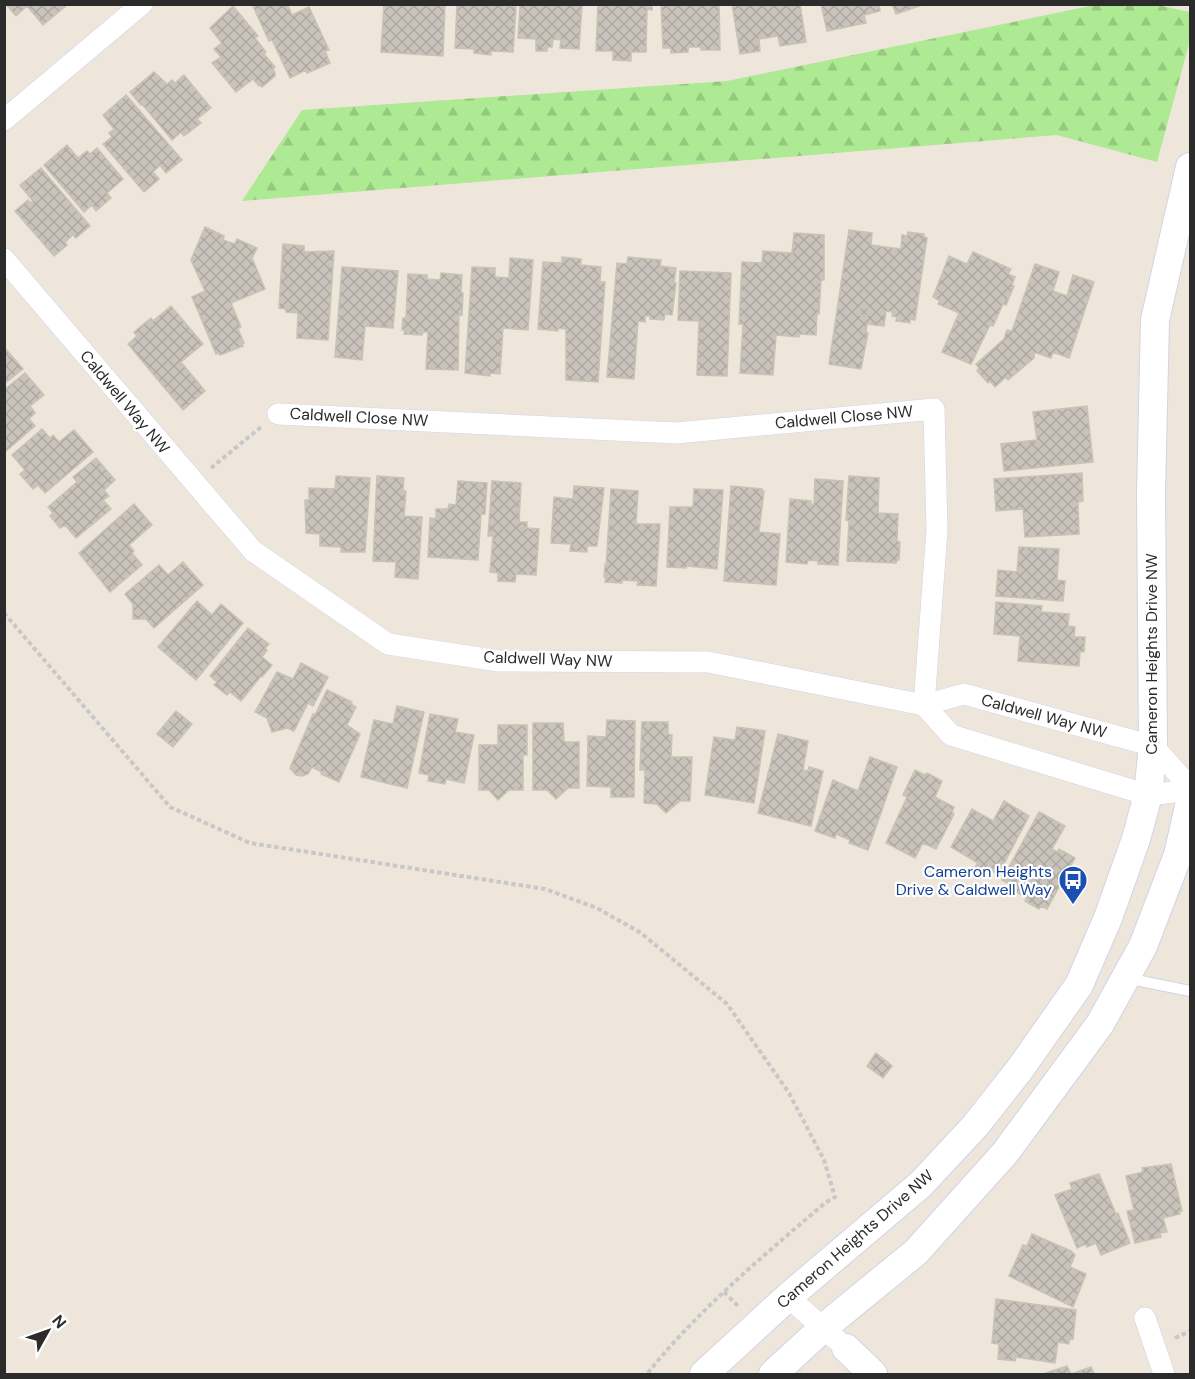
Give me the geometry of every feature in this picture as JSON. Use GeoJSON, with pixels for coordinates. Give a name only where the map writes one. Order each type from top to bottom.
{"type":"FeatureCollection","features":[{"type":"Feature","properties":{"kind":"street"},"geometry":{"type":"LineString","coordinates":[[4,120],[142,4]]}},
{"type":"Feature","properties":{"kind":"street","name":"Cameron Heights Drive NW"},"geometry":{"type":"LineString","coordinates":[[704,1374],[788,1297],[921,1184],[975,1126],[1020,1069],[1079,985],[1108,918],[1136,839],[1148,795],[1153,746],[1151,493],[1155,320],[1191,167]]}},
{"type":"Feature","properties":{"kind":"street","name":"Caldwell Way NW"},"geometry":{"type":"LineString","coordinates":[[4,259],[252,552],[388,644],[499,661],[708,662],[924,705],[964,694],[1153,746]]}},
{"type":"Feature","properties":{"kind":"street","name":"Caldwell Close NW"},"geometry":{"type":"LineString","coordinates":[[278,414],[676,433],[934,409],[937,530],[924,705]]}},
{"type":"Feature","properties":{"kind":"street"},"geometry":{"type":"LineString","coordinates":[[924,705],[951,735],[1148,795],[1191,789]]}},
{"type":"Feature","properties":{"kind":"street"},"geometry":{"type":"LineString","coordinates":[[1153,746],[1191,789]]}},
{"type":"Feature","properties":{"kind":"street"},"geometry":{"type":"LineString","coordinates":[[773,1374],[916,1252],[1005,1153],[1100,1024],[1143,946],[1178,855],[1191,802]]}},
{"type":"Feature","properties":{"kind":"street"},"geometry":{"type":"LineString","coordinates":[[788,1297],[873,1374]]}},
{"type":"Feature","properties":{"kind":"street"},"geometry":{"type":"LineString","coordinates":[[1145,1318],[1164,1374]]}},
{"type":"Feature","properties":{"kind":"lane"},"geometry":{"type":"LineString","coordinates":[[1126,978],[1191,991]]}},
{"type":"Feature","properties":{"kind":"path"},"geometry":{"type":"LineString","coordinates":[[194,482],[278,414]]}},
{"type":"Feature","properties":{"kind":"path"},"geometry":{"type":"LineString","coordinates":[[4,613],[170,807],[250,843],[546,889],[597,908],[641,933],[727,1004],[789,1093],[824,1160],[835,1197],[825,1203],[740,1277],[675,1341],[647,1374]]}},
{"type":"Feature","properties":{"kind":"green space"},"geometry":{"type":"Polygon","coordinates":[[[1100,4],[1157,5],[1190,12],[1190,40],[1157,162],[1057,135],[242,201],[302,110],[727,81],[1100,4]]]}},
{"type":"Feature","properties":{"kind":"building"},"geometry":{"type":"Polygon","coordinates":[[[6,4],[67,5],[43,25],[27,6],[16,16],[6,4]]]}},
{"type":"Feature","properties":{"kind":"building"},"geometry":{"type":"Polygon","coordinates":[[[252,4],[287,4],[292,15],[309,7],[329,50],[325,51],[330,63],[307,73],[306,70],[290,78],[252,4]]]}},
{"type":"Feature","properties":{"kind":"building"},"geometry":{"type":"Polygon","coordinates":[[[384,4],[445,4],[443,56],[381,52],[384,4]]]}},
{"type":"Feature","properties":{"kind":"building"},"geometry":{"type":"Polygon","coordinates":[[[457,4],[510,4],[516,7],[513,52],[491,51],[491,55],[474,53],[474,49],[455,48],[457,4]]]}},
{"type":"Feature","properties":{"kind":"building"},"geometry":{"type":"Polygon","coordinates":[[[518,4],[582,4],[579,49],[560,48],[561,40],[553,39],[552,47],[547,47],[547,51],[536,51],[536,39],[518,38],[520,6],[518,4]]]}},
{"type":"Feature","properties":{"kind":"building"},"geometry":{"type":"Polygon","coordinates":[[[598,4],[652,4],[652,10],[647,9],[646,52],[631,52],[631,61],[613,60],[613,51],[596,51],[598,4]]]}},
{"type":"Feature","properties":{"kind":"building"},"geometry":{"type":"Polygon","coordinates":[[[661,4],[719,4],[720,50],[688,47],[688,52],[671,53],[671,48],[663,48],[661,4]]]}},
{"type":"Feature","properties":{"kind":"building"},"geometry":{"type":"Polygon","coordinates":[[[732,4],[800,4],[806,42],[780,46],[778,36],[759,39],[760,51],[740,54],[732,4]]]}},
{"type":"Feature","properties":{"kind":"building"},"geometry":{"type":"Polygon","coordinates":[[[821,4],[879,4],[880,11],[864,15],[866,23],[827,31],[821,4]]]}},
{"type":"Feature","properties":{"kind":"building"},"geometry":{"type":"Polygon","coordinates":[[[892,4],[925,4],[896,14],[892,4]]]}},
{"type":"Feature","properties":{"kind":"building"},"geometry":{"type":"Polygon","coordinates":[[[233,6],[258,36],[255,38],[275,67],[273,69],[275,76],[262,87],[253,79],[236,92],[212,63],[221,57],[214,49],[222,43],[210,28],[233,6]]]}},
{"type":"Feature","properties":{"kind":"building"},"geometry":{"type":"Polygon","coordinates":[[[154,72],[167,84],[172,80],[175,83],[184,75],[211,108],[197,119],[201,123],[184,136],[181,132],[172,140],[130,92],[154,72]]]}},
{"type":"Feature","properties":{"kind":"building"},"geometry":{"type":"Polygon","coordinates":[[[126,95],[182,160],[166,173],[160,165],[153,172],[159,179],[144,192],[103,144],[112,137],[109,133],[114,129],[103,115],[126,95]]]}},
{"type":"Feature","properties":{"kind":"building"},"geometry":{"type":"Polygon","coordinates":[[[67,145],[78,158],[87,151],[90,154],[97,148],[123,179],[107,193],[111,198],[96,211],[92,205],[84,212],[44,165],[67,145]]]}},
{"type":"Feature","properties":{"kind":"building"},"geometry":{"type":"Polygon","coordinates":[[[41,168],[90,226],[76,238],[73,235],[65,242],[67,245],[54,256],[15,211],[28,200],[31,203],[33,201],[20,185],[41,168]]]}},
{"type":"Feature","properties":{"kind":"building"},"geometry":{"type":"Polygon","coordinates":[[[205,227],[224,236],[223,240],[235,244],[237,239],[257,248],[252,258],[265,289],[231,303],[241,327],[238,329],[244,343],[243,346],[220,355],[216,354],[192,297],[205,291],[191,260],[205,227]]]}},
{"type":"Feature","properties":{"kind":"building"},"geometry":{"type":"Polygon","coordinates":[[[849,230],[872,233],[871,245],[901,249],[902,235],[907,236],[908,232],[924,234],[927,238],[915,320],[910,319],[910,323],[896,321],[897,317],[892,316],[893,312],[886,311],[884,326],[867,324],[866,333],[868,333],[861,369],[829,364],[849,230]]]}},
{"type":"Feature","properties":{"kind":"building"},"geometry":{"type":"Polygon","coordinates":[[[794,233],[824,235],[824,280],[821,280],[816,335],[799,334],[799,337],[776,335],[773,375],[740,373],[743,324],[739,324],[742,262],[762,263],[763,251],[792,253],[794,233]]]}},
{"type":"Feature","properties":{"kind":"building"},"geometry":{"type":"Polygon","coordinates":[[[283,244],[304,246],[304,252],[334,251],[328,340],[297,338],[298,313],[286,312],[286,309],[279,308],[283,244]]]}},
{"type":"Feature","properties":{"kind":"building"},"geometry":{"type":"Polygon","coordinates":[[[973,252],[1011,269],[1008,274],[1015,277],[1012,285],[1014,286],[1006,305],[1003,304],[993,326],[990,325],[971,364],[942,352],[959,313],[938,304],[940,301],[933,297],[949,256],[967,264],[973,252]]]}},
{"type":"Feature","properties":{"kind":"building"},"geometry":{"type":"Polygon","coordinates":[[[562,257],[581,259],[581,265],[601,267],[600,282],[605,282],[598,382],[566,380],[566,329],[558,328],[558,331],[538,329],[543,262],[562,263],[562,257]]]}},
{"type":"Feature","properties":{"kind":"building"},"geometry":{"type":"Polygon","coordinates":[[[628,257],[661,260],[660,266],[676,268],[672,315],[665,314],[664,320],[650,319],[650,316],[645,316],[645,322],[638,321],[634,379],[607,377],[617,263],[627,264],[628,257]]]}},
{"type":"Feature","properties":{"kind":"building"},"geometry":{"type":"Polygon","coordinates":[[[510,258],[533,260],[528,330],[503,328],[500,374],[490,373],[490,376],[465,373],[472,267],[495,268],[495,277],[509,278],[510,258]]]}},
{"type":"Feature","properties":{"kind":"building"},"geometry":{"type":"Polygon","coordinates":[[[1035,264],[1059,272],[1053,291],[1067,296],[1073,275],[1094,282],[1069,358],[1053,352],[1051,358],[1034,352],[1034,358],[1008,380],[1006,377],[995,387],[977,371],[979,368],[976,364],[1004,339],[1007,330],[1012,331],[1035,264]]]}},
{"type":"Feature","properties":{"kind":"building"},"geometry":{"type":"Polygon","coordinates":[[[342,267],[398,271],[393,328],[365,326],[362,360],[335,357],[342,267]]]}},
{"type":"Feature","properties":{"kind":"building"},"geometry":{"type":"Polygon","coordinates":[[[680,271],[731,273],[727,376],[697,375],[699,321],[678,320],[680,271]]]}},
{"type":"Feature","properties":{"kind":"building"},"geometry":{"type":"Polygon","coordinates":[[[441,273],[462,275],[458,370],[426,369],[428,332],[423,332],[422,335],[404,334],[405,330],[402,330],[403,318],[406,318],[408,274],[427,275],[427,279],[440,280],[441,273]]]}},
{"type":"Feature","properties":{"kind":"building"},"geometry":{"type":"Polygon","coordinates":[[[171,306],[203,344],[181,362],[205,391],[183,410],[128,344],[137,336],[134,332],[151,318],[153,321],[171,306]]]}},
{"type":"Feature","properties":{"kind":"building"},"geometry":{"type":"Polygon","coordinates":[[[860,307],[868,308],[867,316],[859,315],[860,307]]]}},
{"type":"Feature","properties":{"kind":"building"},"geometry":{"type":"Polygon","coordinates":[[[4,347],[23,369],[4,384],[4,347]]]}},
{"type":"Feature","properties":{"kind":"building"},"geometry":{"type":"Polygon","coordinates":[[[25,373],[44,395],[30,406],[35,413],[29,419],[35,426],[5,452],[4,390],[25,373]]]}},
{"type":"Feature","properties":{"kind":"building"},"geometry":{"type":"Polygon","coordinates":[[[1087,406],[1093,462],[1004,471],[1001,444],[1037,440],[1033,412],[1087,406]]]}},
{"type":"Feature","properties":{"kind":"building"},"geometry":{"type":"Polygon","coordinates":[[[42,429],[50,438],[53,435],[59,442],[74,430],[93,452],[45,493],[38,485],[33,489],[20,474],[25,470],[12,455],[42,429]]]}},
{"type":"Feature","properties":{"kind":"building"},"geometry":{"type":"Polygon","coordinates":[[[96,458],[115,480],[104,490],[109,496],[103,500],[111,509],[76,538],[65,525],[60,528],[50,516],[53,513],[48,507],[77,482],[73,477],[96,458]]]}},
{"type":"Feature","properties":{"kind":"building"},"geometry":{"type":"Polygon","coordinates":[[[1082,473],[1083,501],[1078,502],[1079,534],[1025,537],[1023,509],[996,511],[994,479],[1082,473]]]}},
{"type":"Feature","properties":{"kind":"building"},"geometry":{"type":"Polygon","coordinates":[[[336,476],[370,478],[365,552],[341,552],[341,547],[320,546],[320,534],[306,533],[305,500],[309,500],[309,488],[335,489],[336,476]]]}},
{"type":"Feature","properties":{"kind":"building"},"geometry":{"type":"Polygon","coordinates":[[[377,476],[404,478],[403,491],[406,491],[404,516],[422,517],[418,579],[395,577],[396,562],[373,561],[377,476]]]}},
{"type":"Feature","properties":{"kind":"building"},"geometry":{"type":"Polygon","coordinates":[[[849,476],[879,478],[878,513],[898,514],[897,541],[900,542],[899,560],[896,563],[847,561],[849,521],[846,520],[849,476]]]}},
{"type":"Feature","properties":{"kind":"building"},"geometry":{"type":"Polygon","coordinates":[[[815,479],[843,481],[838,565],[818,564],[818,561],[808,560],[807,564],[786,562],[790,499],[811,501],[814,505],[815,479]]]}},
{"type":"Feature","properties":{"kind":"building"},"geometry":{"type":"Polygon","coordinates":[[[458,481],[487,483],[485,514],[481,514],[478,560],[428,557],[430,518],[436,519],[436,509],[448,509],[449,504],[456,505],[458,481]]]}},
{"type":"Feature","properties":{"kind":"building"},"geometry":{"type":"Polygon","coordinates":[[[492,481],[521,483],[519,522],[527,522],[527,528],[539,529],[536,575],[516,574],[515,582],[498,581],[498,573],[490,572],[493,536],[488,536],[492,481]]]}},
{"type":"Feature","properties":{"kind":"building"},"geometry":{"type":"Polygon","coordinates":[[[574,486],[604,488],[597,546],[587,546],[587,552],[570,551],[571,544],[551,543],[554,497],[573,499],[574,486]]]}},
{"type":"Feature","properties":{"kind":"building"},"geometry":{"type":"Polygon","coordinates":[[[731,486],[764,491],[759,532],[780,534],[776,585],[724,581],[731,486]]]}},
{"type":"Feature","properties":{"kind":"building"},"geometry":{"type":"Polygon","coordinates":[[[611,489],[638,491],[636,524],[660,524],[656,586],[637,585],[638,581],[605,582],[611,489]]]}},
{"type":"Feature","properties":{"kind":"building"},"geometry":{"type":"Polygon","coordinates":[[[694,489],[723,490],[717,569],[667,567],[670,507],[693,507],[694,489]]]}},
{"type":"Feature","properties":{"kind":"building"},"geometry":{"type":"Polygon","coordinates":[[[134,504],[152,525],[129,545],[134,551],[132,553],[142,565],[110,592],[79,553],[134,504]]]}},
{"type":"Feature","properties":{"kind":"building"},"geometry":{"type":"Polygon","coordinates":[[[1019,547],[1059,549],[1057,580],[1065,581],[1063,601],[996,596],[998,570],[1017,572],[1019,547]]]}},
{"type":"Feature","properties":{"kind":"building"},"geometry":{"type":"Polygon","coordinates":[[[183,562],[203,585],[154,628],[146,619],[133,619],[133,604],[125,594],[159,565],[168,575],[183,562]]]}},
{"type":"Feature","properties":{"kind":"building"},"geometry":{"type":"Polygon","coordinates":[[[197,601],[212,615],[221,604],[243,623],[196,680],[158,647],[197,601]]]}},
{"type":"Feature","properties":{"kind":"building"},"geometry":{"type":"Polygon","coordinates":[[[996,602],[1042,606],[1041,612],[1069,614],[1068,626],[1075,627],[1074,637],[1085,637],[1084,652],[1080,651],[1079,666],[1018,661],[1020,636],[994,634],[996,602]]]}},
{"type":"Feature","properties":{"kind":"building"},"geometry":{"type":"Polygon","coordinates":[[[248,628],[269,644],[262,657],[272,665],[241,701],[230,692],[227,695],[214,685],[217,682],[210,676],[248,628]]]}},
{"type":"Feature","properties":{"kind":"building"},"geometry":{"type":"Polygon","coordinates":[[[301,663],[328,677],[313,706],[308,703],[294,731],[287,728],[272,732],[267,718],[255,712],[277,672],[293,679],[301,663]]]}},
{"type":"Feature","properties":{"kind":"building"},"geometry":{"type":"Polygon","coordinates":[[[327,690],[352,702],[351,704],[356,707],[347,725],[360,734],[339,782],[312,767],[308,774],[302,776],[296,775],[290,768],[313,714],[315,715],[327,690]]]}},
{"type":"Feature","properties":{"kind":"building"},"geometry":{"type":"Polygon","coordinates":[[[397,706],[424,712],[407,788],[361,777],[374,720],[393,724],[397,706]]]}},
{"type":"Feature","properties":{"kind":"building"},"geometry":{"type":"Polygon","coordinates":[[[176,711],[192,724],[173,747],[157,734],[176,711]]]}},
{"type":"Feature","properties":{"kind":"building"},"geometry":{"type":"Polygon","coordinates":[[[430,714],[458,719],[455,732],[474,735],[464,783],[446,779],[445,784],[428,781],[429,775],[419,773],[430,714]]]}},
{"type":"Feature","properties":{"kind":"building"},"geometry":{"type":"Polygon","coordinates":[[[607,720],[635,721],[634,797],[611,797],[611,787],[587,786],[588,736],[606,737],[607,720]]]}},
{"type":"Feature","properties":{"kind":"building"},"geometry":{"type":"Polygon","coordinates":[[[642,722],[668,722],[668,734],[672,735],[671,757],[692,757],[690,801],[680,801],[666,813],[657,804],[644,803],[645,770],[640,770],[642,722]]]}},
{"type":"Feature","properties":{"kind":"building"},"geometry":{"type":"Polygon","coordinates":[[[533,723],[563,723],[564,742],[579,742],[579,788],[568,788],[556,799],[547,790],[533,790],[533,723]]]}},
{"type":"Feature","properties":{"kind":"building"},"geometry":{"type":"Polygon","coordinates":[[[498,725],[527,725],[527,755],[523,755],[523,790],[509,790],[498,800],[489,790],[479,790],[479,745],[498,745],[498,725]]]}},
{"type":"Feature","properties":{"kind":"building"},"geometry":{"type":"Polygon","coordinates":[[[737,727],[765,731],[754,803],[705,795],[714,737],[735,740],[737,727]]]}},
{"type":"Feature","properties":{"kind":"building"},"geometry":{"type":"Polygon","coordinates":[[[778,734],[808,741],[803,770],[808,771],[809,767],[823,771],[811,826],[758,813],[778,734]]]}},
{"type":"Feature","properties":{"kind":"building"},"geometry":{"type":"Polygon","coordinates":[[[870,757],[897,767],[868,850],[849,843],[850,840],[836,834],[835,838],[815,831],[833,780],[858,791],[870,757]]]}},
{"type":"Feature","properties":{"kind":"building"},"geometry":{"type":"Polygon","coordinates":[[[915,770],[942,781],[935,797],[954,807],[952,812],[954,814],[936,849],[923,843],[915,858],[886,843],[907,797],[903,795],[915,770]]]}},
{"type":"Feature","properties":{"kind":"building"},"geometry":{"type":"Polygon","coordinates":[[[1004,801],[1029,816],[998,875],[992,871],[988,877],[974,869],[978,863],[951,847],[972,809],[993,821],[1004,801]]]}},
{"type":"Feature","properties":{"kind":"building"},"geometry":{"type":"Polygon","coordinates":[[[1039,812],[1065,826],[1052,849],[1057,852],[1059,849],[1075,858],[1047,909],[1041,906],[1039,909],[1025,901],[1027,898],[1011,889],[1013,886],[1002,880],[1039,812]]]}},
{"type":"Feature","properties":{"kind":"building"},"geometry":{"type":"Polygon","coordinates":[[[876,1053],[892,1066],[883,1078],[867,1066],[876,1053]]]}},
{"type":"Feature","properties":{"kind":"building"},"geometry":{"type":"Polygon","coordinates":[[[1171,1164],[1182,1211],[1179,1212],[1180,1214],[1163,1218],[1167,1232],[1160,1233],[1161,1237],[1135,1243],[1127,1211],[1134,1210],[1126,1176],[1143,1172],[1142,1168],[1171,1164]]]}},
{"type":"Feature","properties":{"kind":"building"},"geometry":{"type":"Polygon","coordinates":[[[1099,1174],[1130,1243],[1101,1255],[1096,1243],[1077,1248],[1055,1195],[1072,1189],[1070,1183],[1099,1174]]]}},
{"type":"Feature","properties":{"kind":"building"},"geometry":{"type":"Polygon","coordinates":[[[1032,1234],[1071,1251],[1075,1255],[1070,1267],[1086,1274],[1073,1307],[1009,1276],[1023,1245],[1027,1246],[1032,1234]]]}},
{"type":"Feature","properties":{"kind":"building"},"geometry":{"type":"Polygon","coordinates":[[[996,1299],[1076,1310],[1073,1339],[1070,1338],[1069,1344],[1058,1342],[1055,1363],[1016,1357],[1015,1361],[998,1359],[999,1344],[992,1343],[996,1299]]]}},
{"type":"Feature","properties":{"kind":"building"},"geometry":{"type":"Polygon","coordinates":[[[1067,1366],[1071,1374],[1043,1374],[1067,1366]]]}},
{"type":"Feature","properties":{"kind":"building"},"geometry":{"type":"Polygon","coordinates":[[[1091,1367],[1094,1374],[1071,1374],[1091,1367]]]}},
{"type":"Feature","properties":{"kind":"place","name":"Cameron Heights Drive & Caldwell Way"},"geometry":{"type":"Point","coordinates":[1073,906]}}]}
